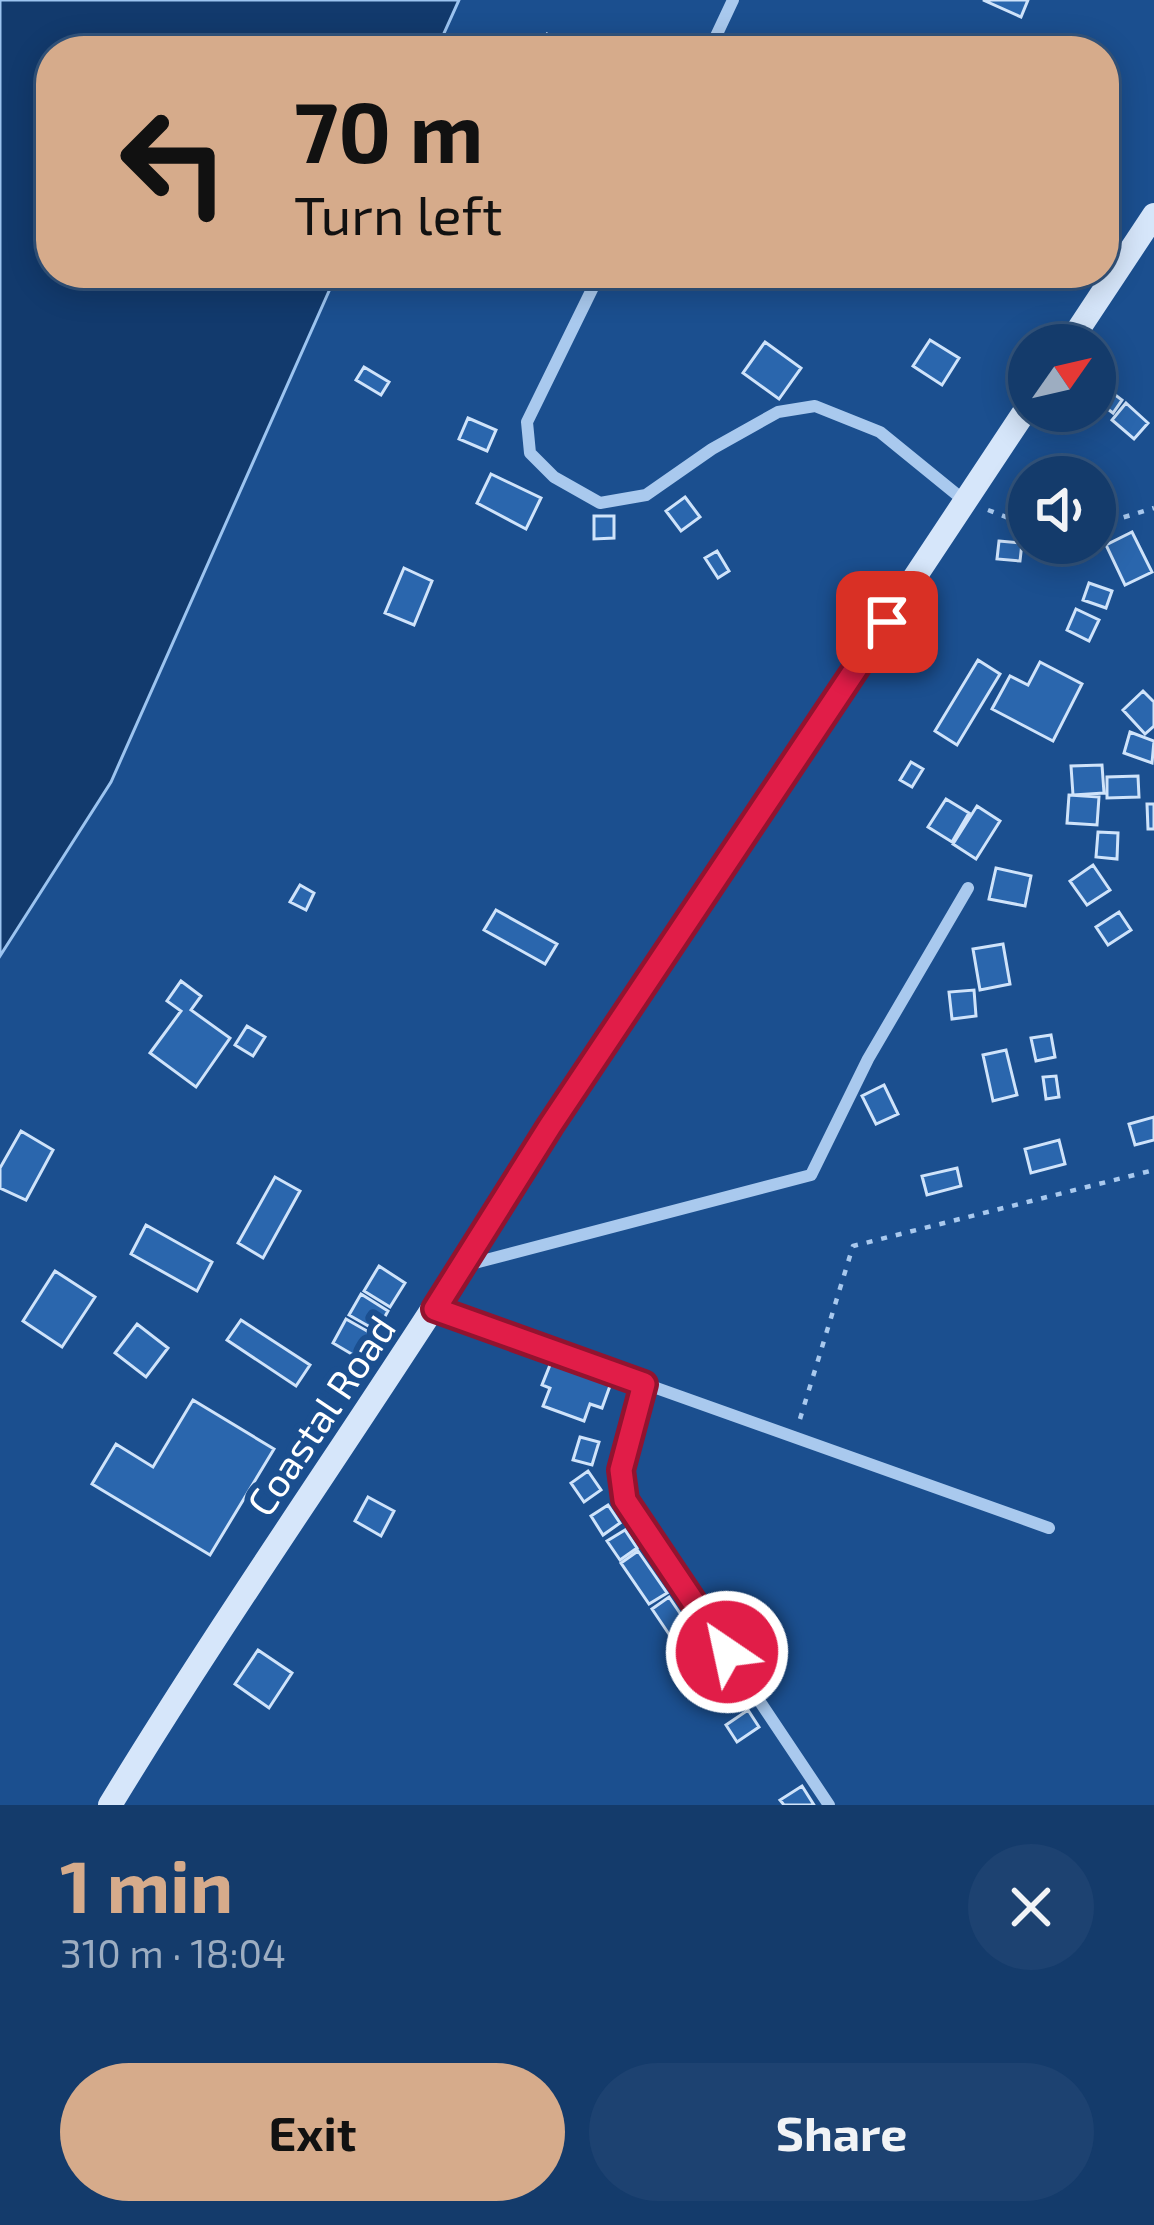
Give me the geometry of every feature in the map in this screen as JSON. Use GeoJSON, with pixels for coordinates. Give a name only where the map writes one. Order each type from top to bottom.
{"type":"FeatureCollection","features":[{"type":"Feature","properties":{"kind":"street"},"geometry":{"type":"LineString","coordinates":[[716,36],[733,0]]}},
{"type":"Feature","properties":{"kind":"street"},"geometry":{"type":"LineString","coordinates":[[1119,268],[1154,214]]}},
{"type":"Feature","properties":{"kind":"street"},"geometry":{"type":"LineString","coordinates":[[593,288],[527,422],[530,453],[554,477],[600,503],[646,495],[712,448],[778,412],[815,406],[880,432],[966,502]]}},
{"type":"Feature","properties":{"kind":"street"},"geometry":{"type":"LineString","coordinates":[[1083,324],[1106,288]]}},
{"type":"Feature","properties":{"kind":"street","name":"Coastal Road"},"geometry":{"type":"LineString","coordinates":[[110,1805],[525,1164],[1011,432]]}},
{"type":"Feature","properties":{"kind":"street"},"geometry":{"type":"LineString","coordinates":[[461,1266],[811,1175],[868,1059],[968,888]]}},
{"type":"Feature","properties":{"kind":"street"},"geometry":{"type":"LineString","coordinates":[[435,1309],[1049,1528]]}},
{"type":"Feature","properties":{"kind":"street"},"geometry":{"type":"LineString","coordinates":[[644,1384],[621,1470],[625,1500],[829,1805]]}},
{"type":"Feature","properties":{"kind":"path"},"geometry":{"type":"LineString","coordinates":[[966,502],[1008,518]]}},
{"type":"Feature","properties":{"kind":"path"},"geometry":{"type":"LineString","coordinates":[[1116,520],[1154,508]]}},
{"type":"Feature","properties":{"kind":"path"},"geometry":{"type":"LineString","coordinates":[[794,1436],[854,1246],[1154,1171]]}},
{"type":"Feature","properties":{"kind":"water"},"geometry":{"type":"Polygon","coordinates":[[[0,0],[459,0],[443,36],[36,36],[36,288],[330,288],[111,782],[0,956],[0,0]]]}},
{"type":"Feature","properties":{"kind":"building"},"geometry":{"type":"Polygon","coordinates":[[[983,0],[1028,0],[1021,17],[983,0]]]}},
{"type":"Feature","properties":{"kind":"building"},"geometry":{"type":"Polygon","coordinates":[[[930,340],[959,358],[942,385],[913,366],[930,340]]]}},
{"type":"Feature","properties":{"kind":"building"},"geometry":{"type":"Polygon","coordinates":[[[765,342],[801,368],[779,399],[743,373],[765,342]]]}},
{"type":"Feature","properties":{"kind":"building"},"geometry":{"type":"Polygon","coordinates":[[[364,367],[389,382],[381,395],[356,380],[364,367]]]}},
{"type":"Feature","properties":{"kind":"building"},"geometry":{"type":"Polygon","coordinates":[[[1126,403],[1148,423],[1134,439],[1116,423],[1116,415],[1126,403]]]}},
{"type":"Feature","properties":{"kind":"building"},"geometry":{"type":"Polygon","coordinates":[[[468,418],[496,430],[487,451],[459,439],[468,418]]]}},
{"type":"Feature","properties":{"kind":"building"},"geometry":{"type":"Polygon","coordinates":[[[491,474],[541,498],[526,529],[477,503],[491,474]]]}},
{"type":"Feature","properties":{"kind":"building"},"geometry":{"type":"Polygon","coordinates":[[[685,497],[700,517],[681,531],[666,511],[685,497]]]}},
{"type":"Feature","properties":{"kind":"building"},"geometry":{"type":"Polygon","coordinates":[[[594,516],[614,516],[614,538],[594,539],[594,516]]]}},
{"type":"Feature","properties":{"kind":"building"},"geometry":{"type":"Polygon","coordinates":[[[1132,532],[1152,572],[1125,585],[1115,564],[1116,540],[1132,532]]]}},
{"type":"Feature","properties":{"kind":"building"},"geometry":{"type":"Polygon","coordinates":[[[999,541],[1008,542],[1008,560],[997,559],[999,541]]]}},
{"type":"Feature","properties":{"kind":"building"},"geometry":{"type":"Polygon","coordinates":[[[717,551],[729,571],[718,578],[705,558],[717,551]]]}},
{"type":"Feature","properties":{"kind":"building"},"geometry":{"type":"Polygon","coordinates":[[[404,568],[432,581],[414,625],[385,613],[404,568]]]}},
{"type":"Feature","properties":{"kind":"building"},"geometry":{"type":"Polygon","coordinates":[[[1089,583],[1112,591],[1106,608],[1083,600],[1089,583]]]}},
{"type":"Feature","properties":{"kind":"building"},"geometry":{"type":"Polygon","coordinates":[[[1076,609],[1099,620],[1089,641],[1067,630],[1076,609]]]}},
{"type":"Feature","properties":{"kind":"building"},"geometry":{"type":"Polygon","coordinates":[[[978,660],[1000,674],[957,745],[935,731],[978,660]]]}},
{"type":"Feature","properties":{"kind":"building"},"geometry":{"type":"Polygon","coordinates":[[[1040,662],[1082,684],[1053,741],[992,709],[1010,676],[1028,685],[1040,662]]]}},
{"type":"Feature","properties":{"kind":"building"},"geometry":{"type":"Polygon","coordinates":[[[1143,691],[1154,702],[1154,726],[1145,734],[1123,710],[1143,691]]]}},
{"type":"Feature","properties":{"kind":"building"},"geometry":{"type":"Polygon","coordinates":[[[1130,732],[1154,741],[1152,763],[1124,753],[1130,732]]]}},
{"type":"Feature","properties":{"kind":"building"},"geometry":{"type":"Polygon","coordinates":[[[911,762],[923,769],[912,787],[900,780],[911,762]]]}},
{"type":"Feature","properties":{"kind":"building"},"geometry":{"type":"Polygon","coordinates":[[[1102,765],[1104,793],[1073,795],[1071,766],[1102,765]]]}},
{"type":"Feature","properties":{"kind":"building"},"geometry":{"type":"Polygon","coordinates":[[[1138,776],[1139,797],[1107,798],[1107,777],[1138,776]]]}},
{"type":"Feature","properties":{"kind":"building"},"geometry":{"type":"Polygon","coordinates":[[[1069,795],[1099,797],[1097,825],[1067,823],[1069,795]]]}},
{"type":"Feature","properties":{"kind":"building"},"geometry":{"type":"Polygon","coordinates":[[[946,799],[969,813],[952,842],[928,827],[946,799]]]}},
{"type":"Feature","properties":{"kind":"building"},"geometry":{"type":"Polygon","coordinates":[[[1147,804],[1154,804],[1154,829],[1148,829],[1147,804]]]}},
{"type":"Feature","properties":{"kind":"building"},"geometry":{"type":"Polygon","coordinates":[[[977,806],[1000,821],[976,859],[953,844],[977,806]]]}},
{"type":"Feature","properties":{"kind":"building"},"geometry":{"type":"Polygon","coordinates":[[[1098,832],[1118,833],[1117,859],[1096,857],[1098,832]]]}},
{"type":"Feature","properties":{"kind":"building"},"geometry":{"type":"Polygon","coordinates":[[[1093,865],[1110,890],[1087,905],[1070,881],[1093,865]]]}},
{"type":"Feature","properties":{"kind":"building"},"geometry":{"type":"Polygon","coordinates":[[[996,868],[1031,876],[1025,906],[989,899],[996,868]]]}},
{"type":"Feature","properties":{"kind":"building"},"geometry":{"type":"Polygon","coordinates":[[[300,885],[314,893],[306,910],[290,902],[300,885]]]}},
{"type":"Feature","properties":{"kind":"building"},"geometry":{"type":"Polygon","coordinates":[[[496,910],[557,944],[545,964],[484,930],[496,910]]]}},
{"type":"Feature","properties":{"kind":"building"},"geometry":{"type":"Polygon","coordinates":[[[1119,912],[1131,930],[1108,945],[1096,927],[1119,912]]]}},
{"type":"Feature","properties":{"kind":"building"},"geometry":{"type":"Polygon","coordinates":[[[1003,944],[1010,984],[980,990],[973,949],[1003,944]]]}},
{"type":"Feature","properties":{"kind":"building"},"geometry":{"type":"Polygon","coordinates":[[[181,981],[201,996],[191,1010],[230,1038],[196,1087],[150,1053],[181,1011],[167,1001],[181,981]]]}},
{"type":"Feature","properties":{"kind":"building"},"geometry":{"type":"Polygon","coordinates":[[[974,990],[976,1016],[952,1019],[949,992],[974,990]]]}},
{"type":"Feature","properties":{"kind":"building"},"geometry":{"type":"Polygon","coordinates":[[[247,1026],[265,1037],[253,1056],[235,1045],[247,1026]]]}},
{"type":"Feature","properties":{"kind":"building"},"geometry":{"type":"Polygon","coordinates":[[[1051,1035],[1055,1057],[1036,1061],[1031,1038],[1051,1035]]]}},
{"type":"Feature","properties":{"kind":"building"},"geometry":{"type":"Polygon","coordinates":[[[1006,1050],[1017,1095],[993,1101],[983,1055],[1006,1050]]]}},
{"type":"Feature","properties":{"kind":"building"},"geometry":{"type":"Polygon","coordinates":[[[1056,1076],[1059,1097],[1046,1099],[1043,1077],[1056,1076]]]}},
{"type":"Feature","properties":{"kind":"building"},"geometry":{"type":"Polygon","coordinates":[[[884,1085],[898,1114],[876,1124],[862,1096],[884,1085]]]}},
{"type":"Feature","properties":{"kind":"building"},"geometry":{"type":"Polygon","coordinates":[[[1154,1117],[1154,1140],[1135,1145],[1129,1124],[1154,1117]]]}},
{"type":"Feature","properties":{"kind":"building"},"geometry":{"type":"Polygon","coordinates":[[[21,1131],[53,1150],[26,1200],[0,1188],[0,1168],[21,1131]]]}},
{"type":"Feature","properties":{"kind":"building"},"geometry":{"type":"Polygon","coordinates":[[[1059,1140],[1065,1164],[1031,1173],[1025,1149],[1059,1140]]]}},
{"type":"Feature","properties":{"kind":"building"},"geometry":{"type":"Polygon","coordinates":[[[957,1168],[961,1186],[927,1195],[922,1176],[957,1168]]]}},
{"type":"Feature","properties":{"kind":"building"},"geometry":{"type":"Polygon","coordinates":[[[275,1177],[300,1191],[263,1258],[238,1243],[275,1177]]]}},
{"type":"Feature","properties":{"kind":"building"},"geometry":{"type":"Polygon","coordinates":[[[146,1225],[212,1262],[197,1291],[131,1254],[146,1225]]]}},
{"type":"Feature","properties":{"kind":"building"},"geometry":{"type":"Polygon","coordinates":[[[379,1266],[405,1283],[390,1307],[364,1291],[379,1266]]]}},
{"type":"Feature","properties":{"kind":"building"},"geometry":{"type":"Polygon","coordinates":[[[55,1271],[95,1297],[62,1347],[23,1321],[55,1271]]]}},
{"type":"Feature","properties":{"kind":"building"},"geometry":{"type":"Polygon","coordinates":[[[361,1294],[388,1311],[377,1331],[349,1315],[361,1294]]]}},
{"type":"Feature","properties":{"kind":"building"},"geometry":{"type":"Polygon","coordinates":[[[346,1319],[374,1335],[360,1359],[333,1343],[346,1319]]]}},
{"type":"Feature","properties":{"kind":"building"},"geometry":{"type":"Polygon","coordinates":[[[241,1320],[310,1365],[296,1386],[227,1340],[241,1320]]]}},
{"type":"Feature","properties":{"kind":"building"},"geometry":{"type":"Polygon","coordinates":[[[137,1324],[168,1348],[146,1377],[115,1353],[137,1324]]]}},
{"type":"Feature","properties":{"kind":"building"},"geometry":{"type":"Polygon","coordinates":[[[552,1360],[611,1383],[602,1408],[590,1404],[584,1421],[543,1406],[550,1388],[542,1385],[552,1360]]]}},
{"type":"Feature","properties":{"kind":"building"},"geometry":{"type":"Polygon","coordinates":[[[193,1400],[274,1449],[210,1555],[92,1484],[116,1444],[153,1467],[193,1400]]]}},
{"type":"Feature","properties":{"kind":"building"},"geometry":{"type":"Polygon","coordinates":[[[580,1437],[599,1442],[592,1465],[573,1460],[580,1437]]]}},
{"type":"Feature","properties":{"kind":"building"},"geometry":{"type":"Polygon","coordinates":[[[588,1471],[601,1490],[584,1502],[571,1483],[588,1471]]]}},
{"type":"Feature","properties":{"kind":"building"},"geometry":{"type":"Polygon","coordinates":[[[368,1497],[394,1511],[381,1536],[355,1521],[368,1497]]]}},
{"type":"Feature","properties":{"kind":"building"},"geometry":{"type":"Polygon","coordinates":[[[608,1505],[620,1523],[603,1535],[591,1516],[608,1505]]]}},
{"type":"Feature","properties":{"kind":"building"},"geometry":{"type":"Polygon","coordinates":[[[625,1530],[637,1548],[620,1560],[607,1541],[625,1530]]]}},
{"type":"Feature","properties":{"kind":"building"},"geometry":{"type":"Polygon","coordinates":[[[638,1551],[667,1593],[649,1604],[621,1563],[638,1551]]]}},
{"type":"Feature","properties":{"kind":"building"},"geometry":{"type":"Polygon","coordinates":[[[669,1597],[696,1637],[679,1649],[652,1609],[669,1597]]]}},
{"type":"Feature","properties":{"kind":"building"},"geometry":{"type":"Polygon","coordinates":[[[699,1639],[717,1667],[695,1681],[676,1654],[699,1639]]]}},
{"type":"Feature","properties":{"kind":"building"},"geometry":{"type":"Polygon","coordinates":[[[258,1650],[292,1673],[269,1708],[235,1684],[258,1650]]]}},
{"type":"Feature","properties":{"kind":"building"},"geometry":{"type":"Polygon","coordinates":[[[717,1670],[727,1685],[708,1698],[698,1683],[717,1670]]]}},
{"type":"Feature","properties":{"kind":"building"},"geometry":{"type":"Polygon","coordinates":[[[748,1710],[759,1727],[737,1742],[726,1725],[748,1710]]]}},
{"type":"Feature","properties":{"kind":"building"},"geometry":{"type":"Polygon","coordinates":[[[802,1786],[814,1805],[784,1805],[780,1800],[802,1786]]]}},
{"type":"Feature","properties":{"kind":"route"},"geometry":{"type":"LineString","coordinates":[[727,1652],[625,1500],[621,1470],[644,1384],[435,1309],[550,1126],[887,622]]}}]}
